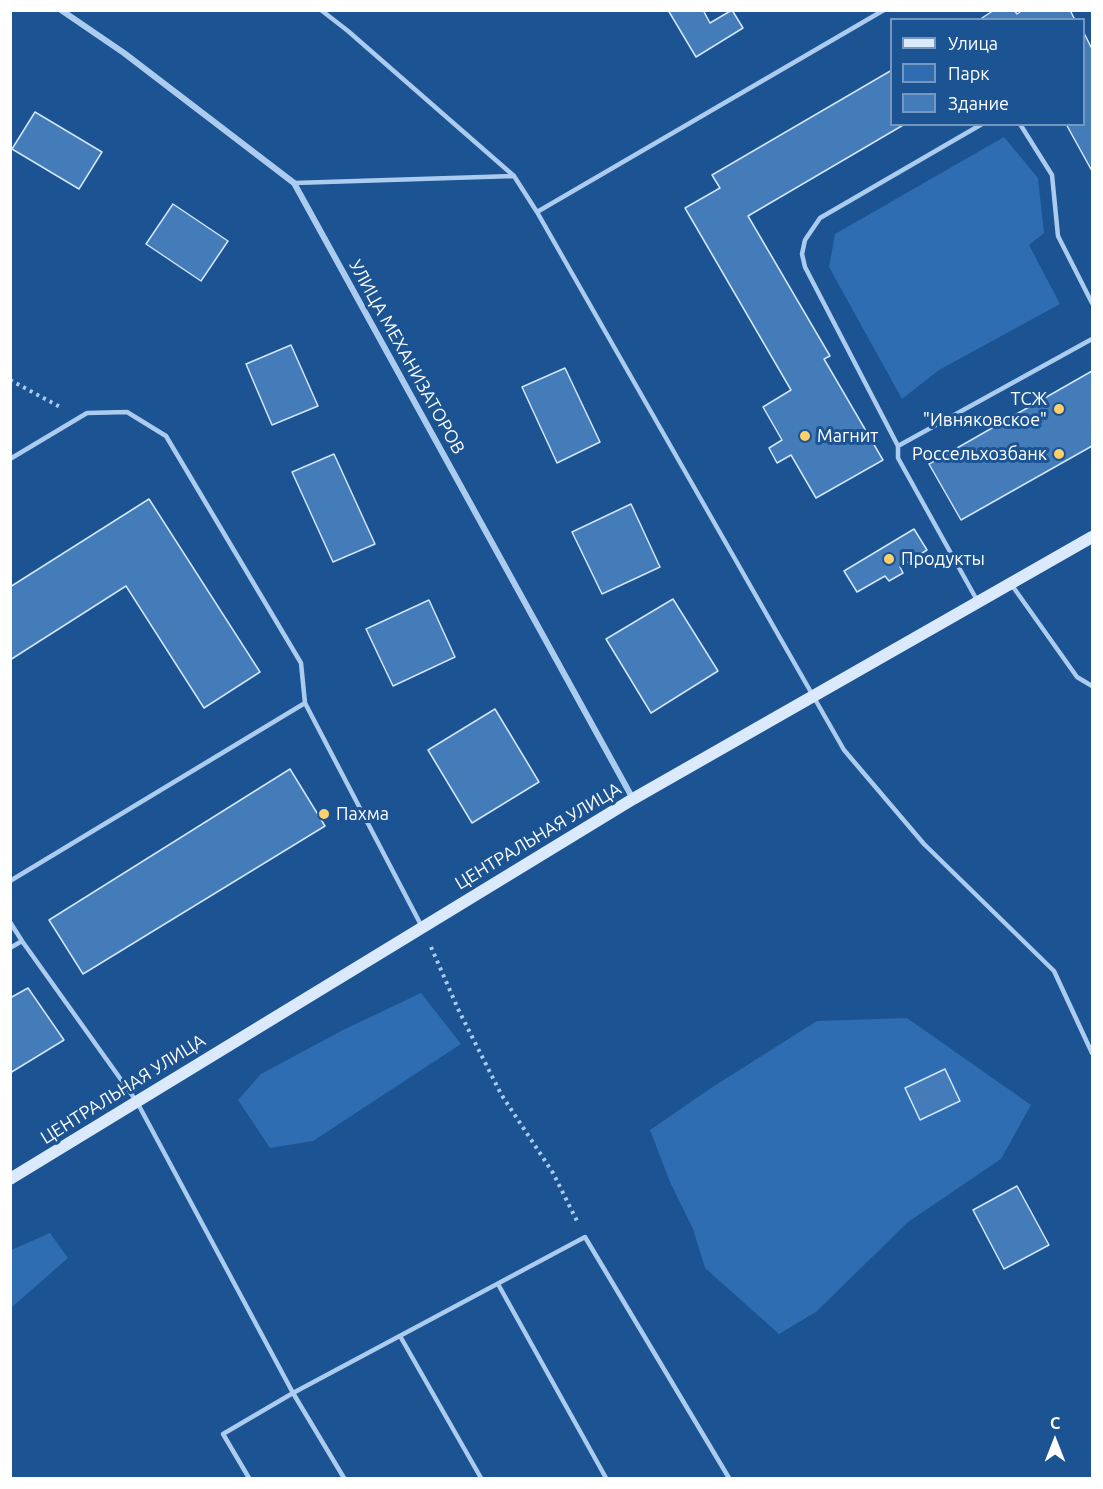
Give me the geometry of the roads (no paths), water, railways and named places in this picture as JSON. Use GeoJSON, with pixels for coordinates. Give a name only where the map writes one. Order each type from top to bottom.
{"type":"FeatureCollection","features":[{"type":"Feature","properties":{"kind":"street","name":"УЛИЦА МЕХАНИЗАТОРОВ"},"geometry":{"type":"LineString","coordinates":[[61,10],[124,53],[294,183],[633,799]]}},
{"type":"Feature","properties":{"kind":"street","name":"ЦЕНТРАЛЬНАЯ УЛИЦА"},"geometry":{"type":"LineString","coordinates":[[10,1179],[633,799],[1092,537]]}},
{"type":"Feature","properties":{"kind":"lane"},"geometry":{"type":"LineString","coordinates":[[321,10],[514,176],[537,212],[844,750],[924,844],[1054,971],[1092,1053]]}},
{"type":"Feature","properties":{"kind":"lane"},"geometry":{"type":"LineString","coordinates":[[537,212],[884,10]]}},
{"type":"Feature","properties":{"kind":"lane"},"geometry":{"type":"LineString","coordinates":[[978,602],[898,458],[898,446],[805,267],[805,240],[820,218],[979,126]]}},
{"type":"Feature","properties":{"kind":"lane"},"geometry":{"type":"LineString","coordinates":[[1021,126],[1052,175],[1058,237],[1092,303]]}},
{"type":"Feature","properties":{"kind":"lane"},"geometry":{"type":"LineString","coordinates":[[294,183],[514,176]]}},
{"type":"Feature","properties":{"kind":"lane"},"geometry":{"type":"LineString","coordinates":[[898,446],[1092,339]]}},
{"type":"Feature","properties":{"kind":"lane"},"geometry":{"type":"LineString","coordinates":[[10,459],[87,413],[127,412],[166,436],[301,663],[305,703],[422,928]]}},
{"type":"Feature","properties":{"kind":"lane"},"geometry":{"type":"LineString","coordinates":[[1011,583],[1077,677],[1092,686]]}},
{"type":"Feature","properties":{"kind":"lane"},"geometry":{"type":"LineString","coordinates":[[10,881],[305,703]]}},
{"type":"Feature","properties":{"kind":"lane"},"geometry":{"type":"LineString","coordinates":[[10,922],[137,1102],[293,1393],[344,1479]]}},
{"type":"Feature","properties":{"kind":"lane"},"geometry":{"type":"LineString","coordinates":[[10,948],[22,941]]}},
{"type":"Feature","properties":{"kind":"lane"},"geometry":{"type":"LineString","coordinates":[[249,1479],[223,1434],[293,1393],[585,1237],[729,1479]]}},
{"type":"Feature","properties":{"kind":"lane"},"geometry":{"type":"LineString","coordinates":[[498,1284],[606,1479]]}},
{"type":"Feature","properties":{"kind":"lane"},"geometry":{"type":"LineString","coordinates":[[400,1336],[481,1479]]}},
{"type":"Feature","properties":{"kind":"place","name":"ТСЖ \"Ивняковское\""},"geometry":{"type":"Point","coordinates":[1059,409]}},
{"type":"Feature","properties":{"kind":"place","name":"Магнит"},"geometry":{"type":"Point","coordinates":[805,436]}},
{"type":"Feature","properties":{"kind":"place","name":"Россельхозбанк"},"geometry":{"type":"Point","coordinates":[1059,454]}},
{"type":"Feature","properties":{"kind":"place","name":"Продукты"},"geometry":{"type":"Point","coordinates":[889,559]}},
{"type":"Feature","properties":{"kind":"place","name":"Пахма"},"geometry":{"type":"Point","coordinates":[324,814]}}]}
